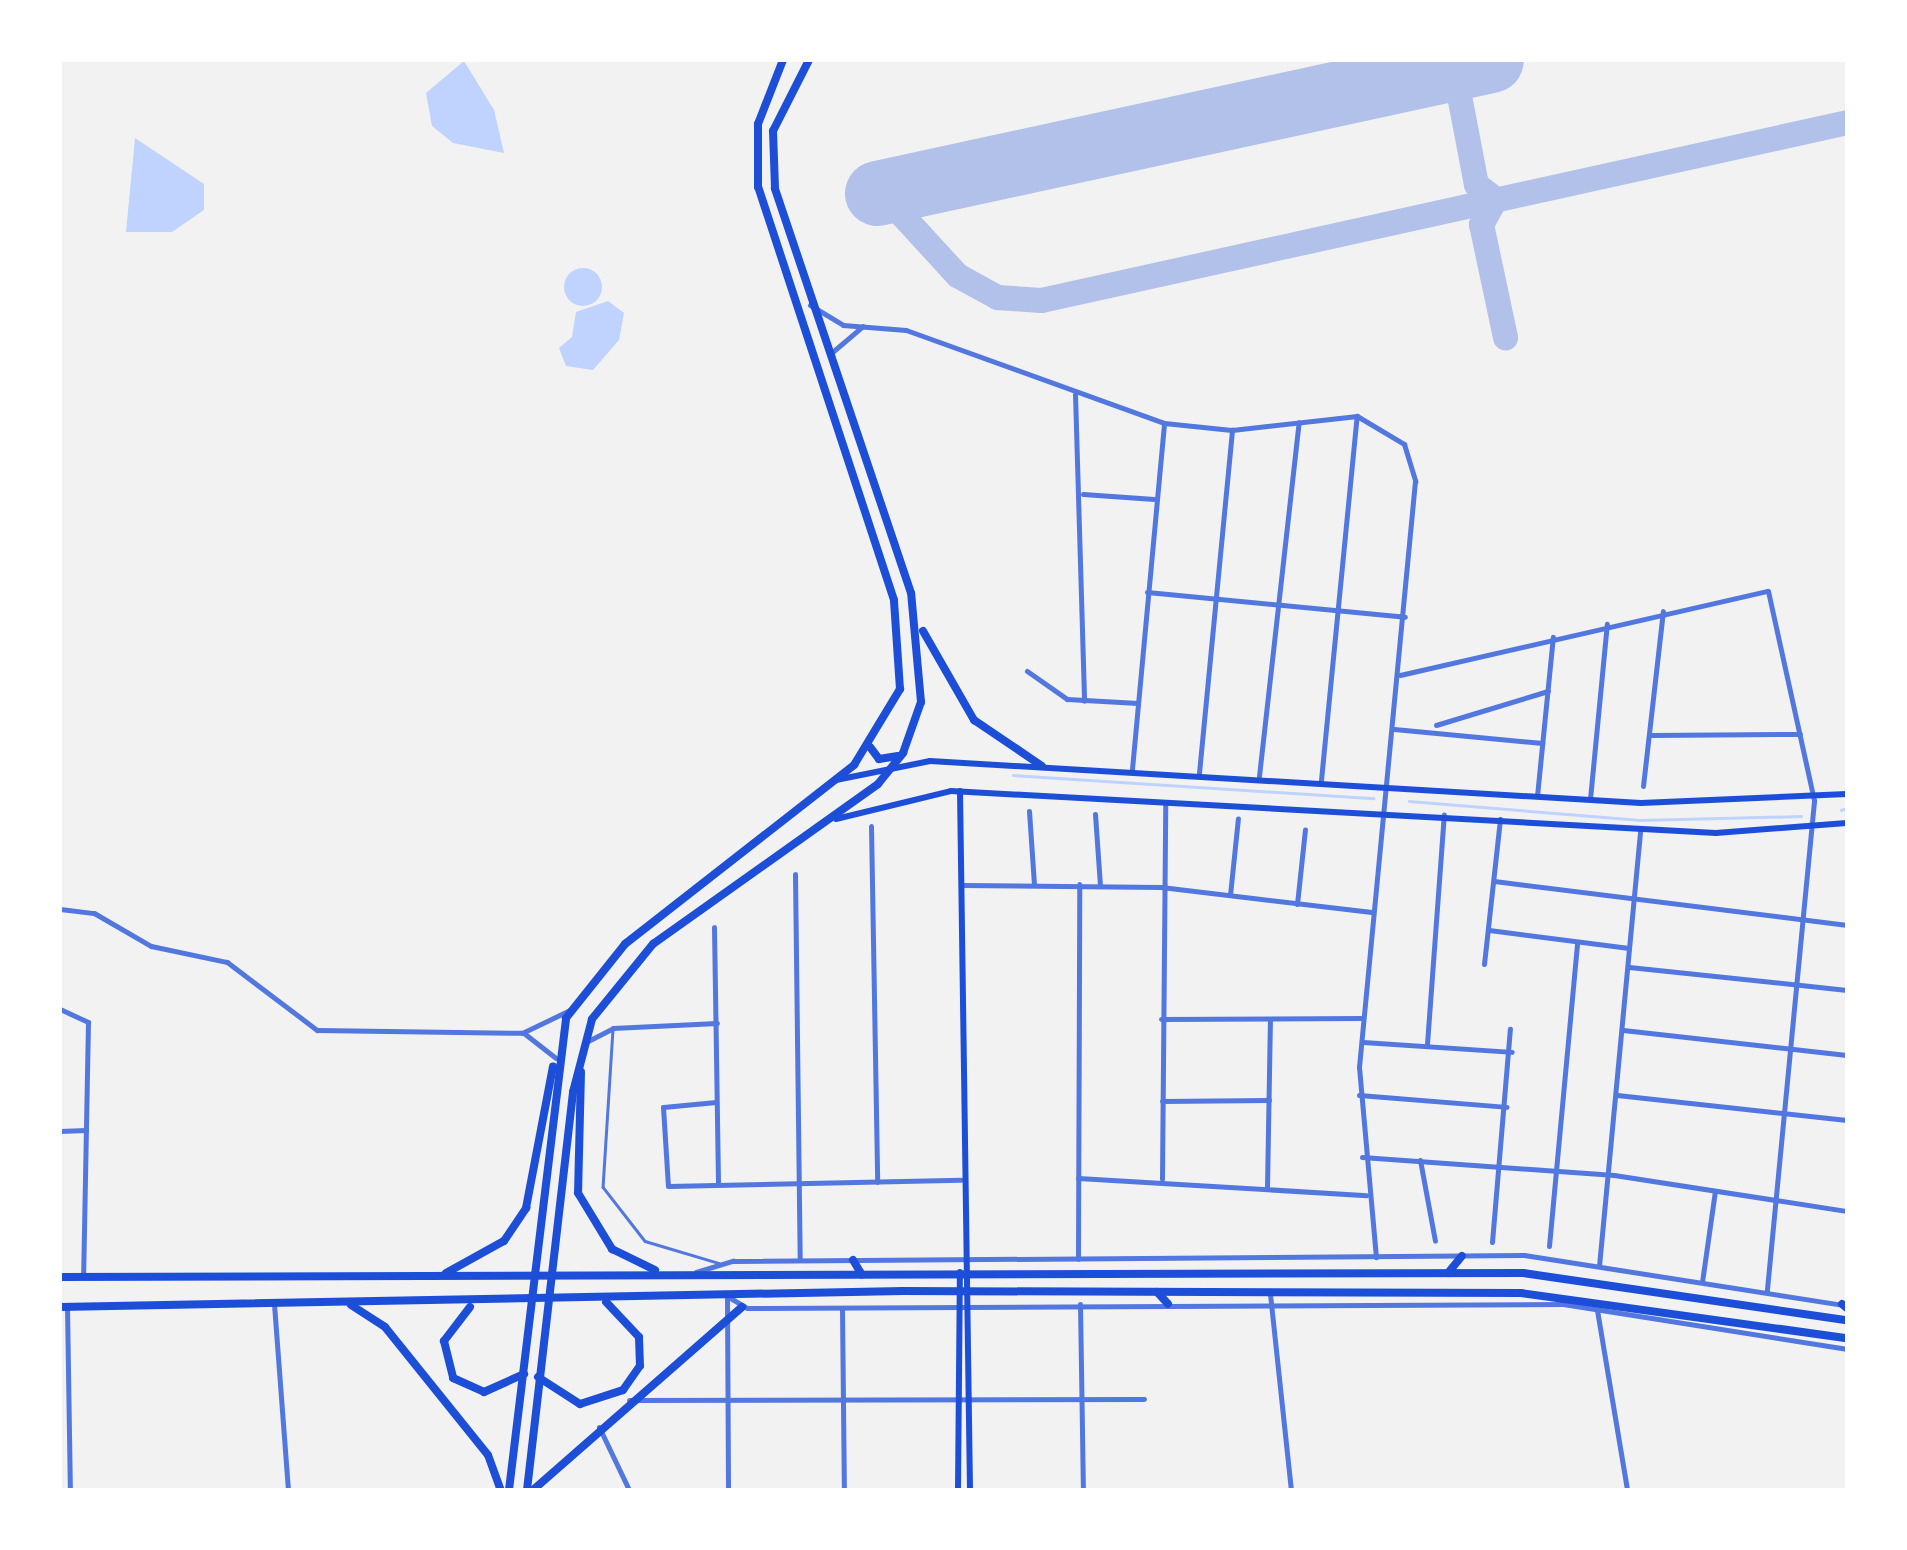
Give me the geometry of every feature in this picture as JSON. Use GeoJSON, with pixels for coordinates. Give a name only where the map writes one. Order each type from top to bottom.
{"type":"FeatureCollection","features":[{"type":"Feature","properties":{"kind":"main road"},"geometry":{"type":"LineString","coordinates":[[429,1276],[488,1254],[516,1227],[534,1184],[556,1058],[572,1008],[625,944],[835,781],[870,747],[895,706],[903,650],[758,187],[758,124],[784,60]]}},
{"type":"Feature","properties":{"kind":"main road"},"geometry":{"type":"LineString","coordinates":[[809,60],[778,116],[771,162],[810,305],[918,622],[974,720],[1042,766]]}},
{"type":"Feature","properties":{"kind":"main road"},"geometry":{"type":"LineString","coordinates":[[530,1490],[538,1377],[585,1042],[624,969],[836,818],[895,765],[922,698],[918,622]]}},
{"type":"Feature","properties":{"kind":"main road"},"geometry":{"type":"LineString","coordinates":[[870,747],[884,760],[903,753]]}},
{"type":"Feature","properties":{"kind":"main road"},"geometry":{"type":"LineString","coordinates":[[835,781],[895,765],[1042,766],[1258,776],[1590,799],[1814,801],[1847,794]]}},
{"type":"Feature","properties":{"kind":"main road"},"geometry":{"type":"LineString","coordinates":[[836,818],[960,792],[1384,811],[1640,830],[1814,829],[1847,823]]}},
{"type":"Feature","properties":{"kind":"main road"},"geometry":{"type":"LineString","coordinates":[[958,1490],[956,1305],[962,1274],[960,792]]}},
{"type":"Feature","properties":{"kind":"main road"},"geometry":{"type":"LineString","coordinates":[[581,1057],[578,1193],[612,1248],[664,1272]]}},
{"type":"Feature","properties":{"kind":"main road"},"geometry":{"type":"LineString","coordinates":[[509,1490],[556,1058]]}},
{"type":"Feature","properties":{"kind":"main road"},"geometry":{"type":"LineString","coordinates":[[1448,1273],[1462,1256]]}},
{"type":"Feature","properties":{"kind":"main road"},"geometry":{"type":"LineString","coordinates":[[1208,1258],[1210,1272]]}},
{"type":"Feature","properties":{"kind":"main road"},"geometry":{"type":"LineString","coordinates":[[853,1260],[862,1275]]}},
{"type":"Feature","properties":{"kind":"main road"},"geometry":{"type":"LineString","coordinates":[[60,1278],[664,1272],[1568,1275],[1847,1320]]}},
{"type":"Feature","properties":{"kind":"main road"},"geometry":{"type":"LineString","coordinates":[[961,1291],[967,1305],[970,1490]]}},
{"type":"Feature","properties":{"kind":"main road"},"geometry":{"type":"LineString","coordinates":[[64,1307],[476,1304],[961,1291],[1563,1294],[1847,1338]]}},
{"type":"Feature","properties":{"kind":"main road"},"geometry":{"type":"LineString","coordinates":[[1157,1292],[1168,1304]]}},
{"type":"Feature","properties":{"kind":"main road"},"geometry":{"type":"LineString","coordinates":[[1436,1292],[1443,1304]]}},
{"type":"Feature","properties":{"kind":"main road"},"geometry":{"type":"LineString","coordinates":[[538,1377],[580,1404],[609,1399],[634,1379],[639,1338],[602,1299]]}},
{"type":"Feature","properties":{"kind":"main road"},"geometry":{"type":"LineString","coordinates":[[342,1302],[385,1327],[488,1456],[501,1490]]}},
{"type":"Feature","properties":{"kind":"main road"},"geometry":{"type":"LineString","coordinates":[[476,1304],[448,1326],[443,1354],[452,1378],[484,1392],[524,1374]]}},
{"type":"Feature","properties":{"kind":"main road"},"geometry":{"type":"LineString","coordinates":[[530,1490],[728,1311],[742,1307]]}},
{"type":"Feature","properties":{"kind":"street"},"geometry":{"type":"LineString","coordinates":[[810,305],[832,321],[906,330],[1075,394],[1164,422],[1232,430],[1357,416],[1398,435],[1415,481],[1400,674],[1372,912],[1359,1094],[1362,1157],[1376,1256]]}},
{"type":"Feature","properties":{"kind":"street"},"geometry":{"type":"LineString","coordinates":[[828,356],[865,326]]}},
{"type":"Feature","properties":{"kind":"street"},"geometry":{"type":"LineString","coordinates":[[1075,394],[1082,494],[1084,701]]}},
{"type":"Feature","properties":{"kind":"street"},"geometry":{"type":"LineString","coordinates":[[1321,780],[1357,416]]}},
{"type":"Feature","properties":{"kind":"street"},"geometry":{"type":"LineString","coordinates":[[1132,769],[1164,422]]}},
{"type":"Feature","properties":{"kind":"street"},"geometry":{"type":"LineString","coordinates":[[1258,776],[1299,422]]}},
{"type":"Feature","properties":{"kind":"street"},"geometry":{"type":"LineString","coordinates":[[1199,773],[1232,430]]}},
{"type":"Feature","properties":{"kind":"street"},"geometry":{"type":"LineString","coordinates":[[1082,494],[1154,499]]}},
{"type":"Feature","properties":{"kind":"street"},"geometry":{"type":"LineString","coordinates":[[1400,674],[1664,611],[1768,591],[1814,801],[1814,829],[1767,1292]]}},
{"type":"Feature","properties":{"kind":"street"},"geometry":{"type":"LineString","coordinates":[[1147,592],[1405,617]]}},
{"type":"Feature","properties":{"kind":"street"},"geometry":{"type":"LineString","coordinates":[[1643,786],[1664,611]]}},
{"type":"Feature","properties":{"kind":"street"},"geometry":{"type":"LineString","coordinates":[[1590,799],[1607,624]]}},
{"type":"Feature","properties":{"kind":"street"},"geometry":{"type":"LineString","coordinates":[[1537,796],[1553,637]]}},
{"type":"Feature","properties":{"kind":"street"},"geometry":{"type":"LineString","coordinates":[[1028,670],[1053,695],[1084,701],[1138,703]]}},
{"type":"Feature","properties":{"kind":"street"},"geometry":{"type":"LineString","coordinates":[[1394,729],[1431,726],[1548,691]]}},
{"type":"Feature","properties":{"kind":"street"},"geometry":{"type":"LineString","coordinates":[[1431,726],[1542,743]]}},
{"type":"Feature","properties":{"kind":"street"},"geometry":{"type":"LineString","coordinates":[[1651,735],[1800,734]]}},
{"type":"Feature","properties":{"kind":"street"},"geometry":{"type":"LineString","coordinates":[[1162,1179],[1161,887],[1165,800]]}},
{"type":"Feature","properties":{"kind":"street"},"geometry":{"type":"LineString","coordinates":[[1028,811],[1034,884]]}},
{"type":"Feature","properties":{"kind":"street"},"geometry":{"type":"LineString","coordinates":[[1096,814],[1100,885]]}},
{"type":"Feature","properties":{"kind":"street"},"geometry":{"type":"LineString","coordinates":[[1428,1044],[1444,815]]}},
{"type":"Feature","properties":{"kind":"street"},"geometry":{"type":"LineString","coordinates":[[1230,895],[1238,818]]}},
{"type":"Feature","properties":{"kind":"street"},"geometry":{"type":"LineString","coordinates":[[1484,964],[1500,818]]}},
{"type":"Feature","properties":{"kind":"street"},"geometry":{"type":"LineString","coordinates":[[871,826],[877,1182]]}},
{"type":"Feature","properties":{"kind":"street"},"geometry":{"type":"LineString","coordinates":[[1297,904],[1305,829]]}},
{"type":"Feature","properties":{"kind":"street"},"geometry":{"type":"LineString","coordinates":[[1599,1266],[1640,830]]}},
{"type":"Feature","properties":{"kind":"street"},"geometry":{"type":"LineString","coordinates":[[795,874],[800,1260]]}},
{"type":"Feature","properties":{"kind":"street"},"geometry":{"type":"LineString","coordinates":[[1494,881],[1847,924]]}},
{"type":"Feature","properties":{"kind":"street"},"geometry":{"type":"LineString","coordinates":[[1078,1258],[1079,884]]}},
{"type":"Feature","properties":{"kind":"street"},"geometry":{"type":"LineString","coordinates":[[960,885],[1161,887],[1372,912]]}},
{"type":"Feature","properties":{"kind":"street"},"geometry":{"type":"LineString","coordinates":[[60,909],[94,913],[151,946],[227,962],[316,1030],[522,1034],[572,1008]]}},
{"type":"Feature","properties":{"kind":"street"},"geometry":{"type":"LineString","coordinates":[[714,927],[718,1184]]}},
{"type":"Feature","properties":{"kind":"street"},"geometry":{"type":"LineString","coordinates":[[1488,930],[1630,948]]}},
{"type":"Feature","properties":{"kind":"street"},"geometry":{"type":"LineString","coordinates":[[1550,1246],[1553,1170],[1577,942]]}},
{"type":"Feature","properties":{"kind":"street"},"geometry":{"type":"LineString","coordinates":[[1629,966],[1847,990]]}},
{"type":"Feature","properties":{"kind":"street"},"geometry":{"type":"LineString","coordinates":[[60,1009],[85,1013],[83,1277]]}},
{"type":"Feature","properties":{"kind":"street"},"geometry":{"type":"LineString","coordinates":[[1161,1019],[1363,1018]]}},
{"type":"Feature","properties":{"kind":"street"},"geometry":{"type":"LineString","coordinates":[[1268,1188],[1270,1019]]}},
{"type":"Feature","properties":{"kind":"street"},"geometry":{"type":"LineString","coordinates":[[585,1042],[613,1028],[717,1023]]}},
{"type":"Feature","properties":{"kind":"street"},"geometry":{"type":"LineString","coordinates":[[1492,1242],[1508,1107],[1510,1028]]}},
{"type":"Feature","properties":{"kind":"street"},"geometry":{"type":"LineString","coordinates":[[1623,1030],[1847,1055]]}},
{"type":"Feature","properties":{"kind":"street"},"geometry":{"type":"LineString","coordinates":[[522,1034],[556,1058]]}},
{"type":"Feature","properties":{"kind":"street"},"geometry":{"type":"LineString","coordinates":[[1363,1042],[1512,1052]]}},
{"type":"Feature","properties":{"kind":"street"},"geometry":{"type":"LineString","coordinates":[[1359,1094],[1508,1107]]}},
{"type":"Feature","properties":{"kind":"street"},"geometry":{"type":"LineString","coordinates":[[1617,1095],[1847,1120]]}},
{"type":"Feature","properties":{"kind":"street"},"geometry":{"type":"LineString","coordinates":[[1162,1100],[1269,1100]]}},
{"type":"Feature","properties":{"kind":"street"},"geometry":{"type":"LineString","coordinates":[[716,1102],[661,1112],[663,1178],[668,1186],[962,1180]]}},
{"type":"Feature","properties":{"kind":"street"},"geometry":{"type":"LineString","coordinates":[[60,1131],[86,1130]]}},
{"type":"Feature","properties":{"kind":"street"},"geometry":{"type":"LineString","coordinates":[[1362,1157],[1609,1175],[1847,1211]]}},
{"type":"Feature","properties":{"kind":"street"},"geometry":{"type":"LineString","coordinates":[[1420,1160],[1435,1241]]}},
{"type":"Feature","properties":{"kind":"street"},"geometry":{"type":"LineString","coordinates":[[1078,1178],[1162,1179],[1366,1195]]}},
{"type":"Feature","properties":{"kind":"street"},"geometry":{"type":"LineString","coordinates":[[1702,1282],[1715,1190]]}},
{"type":"Feature","properties":{"kind":"street"},"geometry":{"type":"LineString","coordinates":[[696,1272],[721,1263],[800,1260],[1462,1256],[1599,1266],[1845,1306]]}},
{"type":"Feature","properties":{"kind":"street"},"geometry":{"type":"LineString","coordinates":[[1270,1294],[1291,1490]]}},
{"type":"Feature","properties":{"kind":"street"},"geometry":{"type":"LineString","coordinates":[[727,1296],[742,1307],[1443,1304],[1597,1310],[1847,1349]]}},
{"type":"Feature","properties":{"kind":"street"},"geometry":{"type":"LineString","coordinates":[[727,1296],[728,1490]]}},
{"type":"Feature","properties":{"kind":"street"},"geometry":{"type":"LineString","coordinates":[[274,1303],[288,1490]]}},
{"type":"Feature","properties":{"kind":"street"},"geometry":{"type":"LineString","coordinates":[[1080,1304],[1083,1490]]}},
{"type":"Feature","properties":{"kind":"street"},"geometry":{"type":"LineString","coordinates":[[64,1307],[70,1490]]}},
{"type":"Feature","properties":{"kind":"street"},"geometry":{"type":"LineString","coordinates":[[842,1308],[844,1490]]}},
{"type":"Feature","properties":{"kind":"street"},"geometry":{"type":"LineString","coordinates":[[1597,1310],[1627,1490]]}},
{"type":"Feature","properties":{"kind":"street"},"geometry":{"type":"LineString","coordinates":[[629,1400],[1144,1399]]}},
{"type":"Feature","properties":{"kind":"street"},"geometry":{"type":"LineString","coordinates":[[600,1427],[629,1490]]}},
{"type":"Feature","properties":{"kind":"lane"},"geometry":{"type":"LineString","coordinates":[[613,1028],[603,1187],[645,1241],[721,1263]]}},
{"type":"Feature","properties":{"kind":"water"},"geometry":{"type":"Polygon","coordinates":[[[464,61],[494,110],[504,153],[453,143],[432,126],[426,93],[464,61]]]}},
{"type":"Feature","properties":{"kind":"water"},"geometry":{"type":"Polygon","coordinates":[[[135,138],[204,184],[204,210],[172,232],[126,232],[135,138]]]}},
{"type":"Feature","properties":{"kind":"water"},"geometry":{"type":"Polygon","coordinates":[[[583,268],[596,274],[602,287],[596,300],[583,306],[570,300],[564,287],[570,274],[583,268]]]}},
{"type":"Feature","properties":{"kind":"water"},"geometry":{"type":"Polygon","coordinates":[[[608,301],[624,313],[619,340],[593,370],[566,366],[559,348],[572,337],[576,312],[608,301]]]}},
{"type":"Feature","properties":{"kind":"waterway"},"geometry":{"type":"LineString","coordinates":[[1013,775],[1373,798]]}},
{"type":"Feature","properties":{"kind":"waterway"},"geometry":{"type":"LineString","coordinates":[[1409,801],[1640,820],[1801,816]]}},
{"type":"Feature","properties":{"kind":"waterway"},"geometry":{"type":"LineString","coordinates":[[1841,810],[1847,808]]}},
{"type":"Feature","properties":{"kind":"taxiway"},"geometry":{"type":"LineString","coordinates":[[1470,65],[1458,90],[1476,184],[1495,199],[1481,224],[1505,337]]}},
{"type":"Feature","properties":{"kind":"taxiway"},"geometry":{"type":"LineString","coordinates":[[914,185],[902,198],[903,216],[957,275],[997,297],[1041,300],[1847,122]]}},
{"type":"Feature","properties":{"kind":"runway"},"geometry":{"type":"LineString","coordinates":[[877,193],[1491,60]]}}]}
